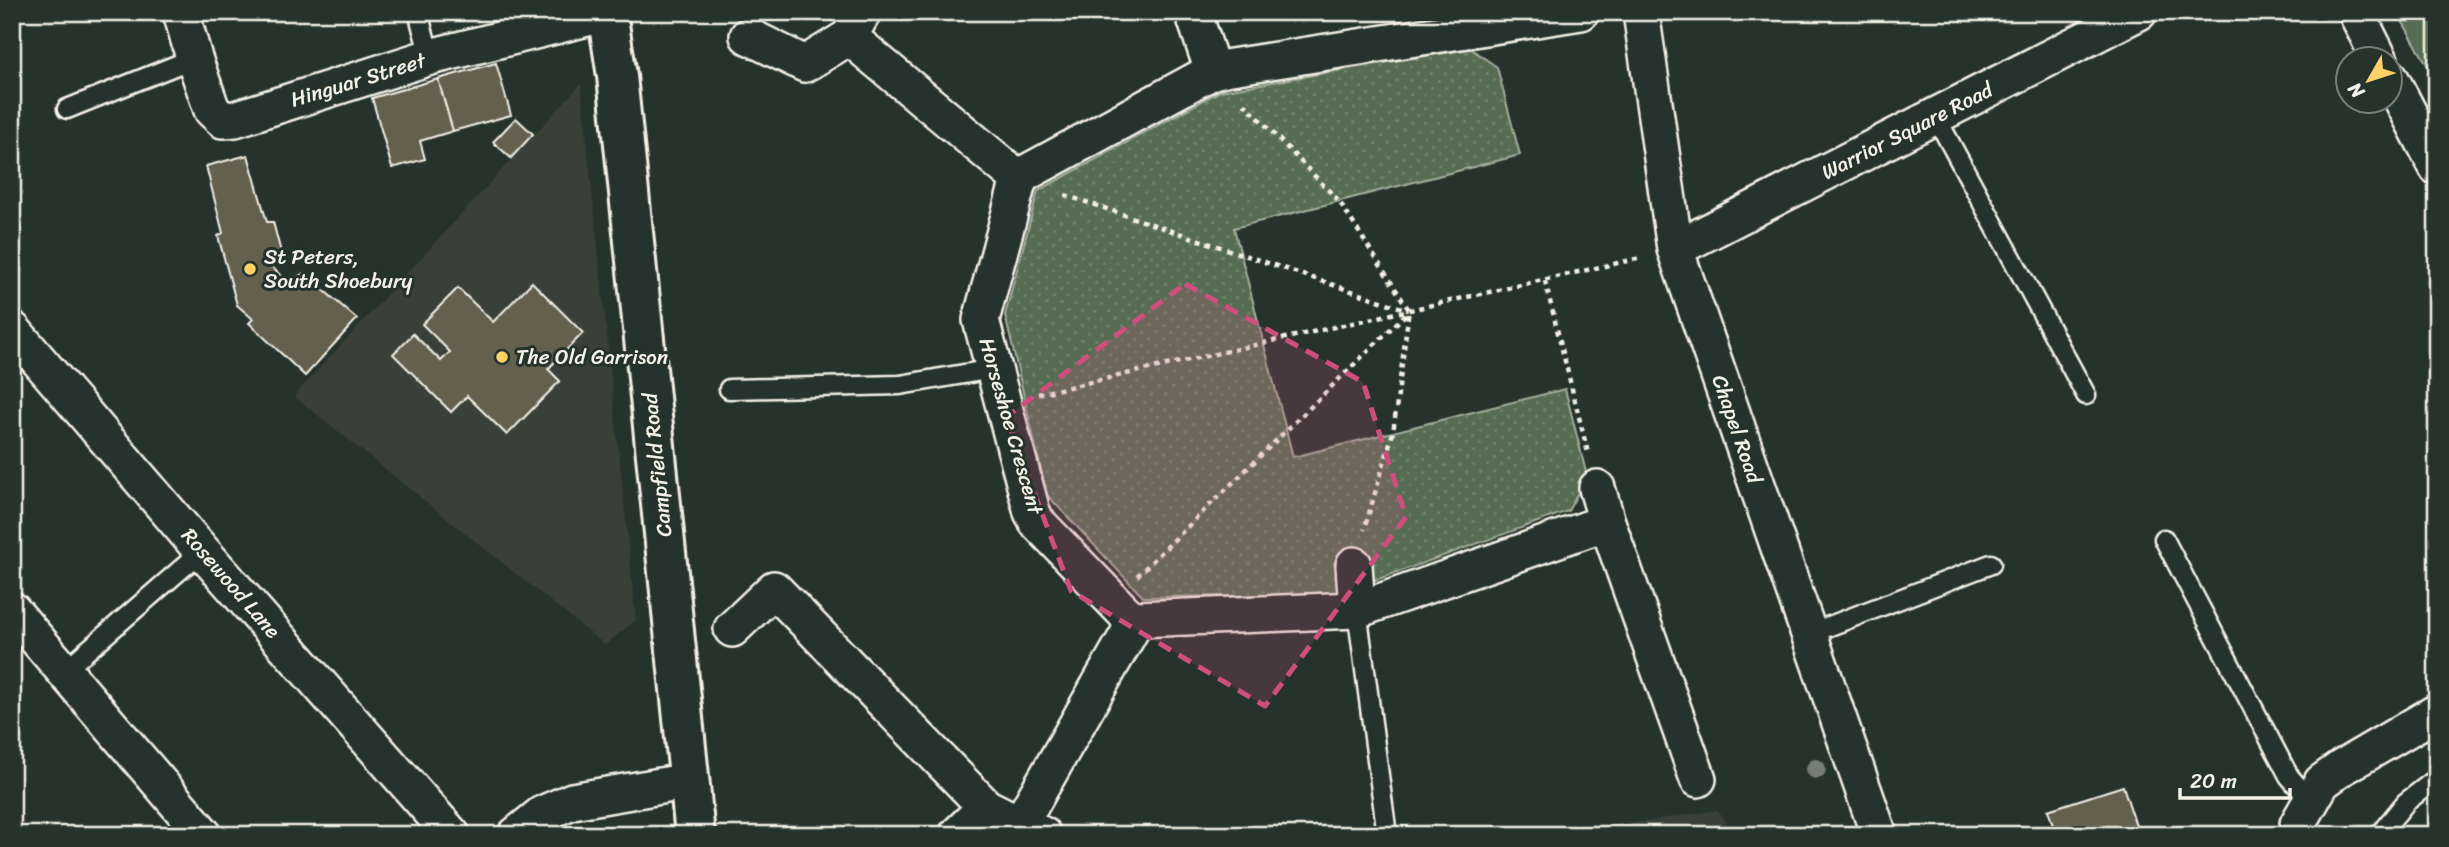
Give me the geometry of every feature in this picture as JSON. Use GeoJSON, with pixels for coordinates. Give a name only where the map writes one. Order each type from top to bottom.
{"type":"FeatureCollection","features":[{"type":"Feature","properties":{"kind":"street","name":"Hinguar Street"},"geometry":{"type":"LineString","coordinates":[[181,12],[212,110],[223,120],[235,119],[430,57],[607,12]]}},
{"type":"Feature","properties":{"kind":"street","name":"Campfield Road"},"geometry":{"type":"LineString","coordinates":[[607,12],[618,89],[695,835]]}},
{"type":"Feature","properties":{"kind":"street"},"geometry":{"type":"LineString","coordinates":[[1193,12],[1213,71]]}},
{"type":"Feature","properties":{"kind":"street"},"geometry":{"type":"LineString","coordinates":[[748,36],[805,64],[856,24],[1019,179],[1213,71],[1581,12]]}},
{"type":"Feature","properties":{"kind":"street","name":"Chapel Road"},"geometry":{"type":"LineString","coordinates":[[1641,12],[1675,249],[1879,835]]}},
{"type":"Feature","properties":{"kind":"street","name":"Warrior Square Road"},"geometry":{"type":"LineString","coordinates":[[1675,249],[2139,12]]}},
{"type":"Feature","properties":{"kind":"street"},"geometry":{"type":"LineString","coordinates":[[2356,12],[2374,46]]}},
{"type":"Feature","properties":{"kind":"street"},"geometry":{"type":"LineString","coordinates":[[2404,105],[2437,167]]}},
{"type":"Feature","properties":{"kind":"street","name":"Horseshoe Crescent"},"geometry":{"type":"LineString","coordinates":[[1019,179],[981,320],[1032,512],[1037,522],[1124,610]]}},
{"type":"Feature","properties":{"kind":"street","name":"Rosewood Lane"},"geometry":{"type":"LineString","coordinates":[[12,329],[202,551],[452,835]]}},
{"type":"Feature","properties":{"kind":"street"},"geometry":{"type":"LineString","coordinates":[[1597,488],[1606,522],[1698,779]]}},
{"type":"Feature","properties":{"kind":"street"},"geometry":{"type":"LineString","coordinates":[[732,629],[774,589],[986,807],[1032,829],[1124,610],[1357,610],[1606,522]]}},
{"type":"Feature","properties":{"kind":"street"},"geometry":{"type":"LineString","coordinates":[[1354,565],[1357,610]]}},
{"type":"Feature","properties":{"kind":"street"},"geometry":{"type":"LineString","coordinates":[[12,610],[204,835]]}},
{"type":"Feature","properties":{"kind":"street"},"geometry":{"type":"LineString","coordinates":[[2301,835],[2298,824],[2322,782],[2437,712]]}},
{"type":"Feature","properties":{"kind":"street"},"geometry":{"type":"LineString","coordinates":[[516,835],[542,814],[572,801],[690,781]]}},
{"type":"Feature","properties":{"kind":"street"},"geometry":{"type":"LineString","coordinates":[[957,835],[986,807]]}},
{"type":"Feature","properties":{"kind":"lane"},"geometry":{"type":"LineString","coordinates":[[418,12],[430,57]]}},
{"type":"Feature","properties":{"kind":"lane"},"geometry":{"type":"LineString","coordinates":[[67,109],[194,58]]}},
{"type":"Feature","properties":{"kind":"lane"},"geometry":{"type":"LineString","coordinates":[[1936,117],[2085,395]]}},
{"type":"Feature","properties":{"kind":"lane"},"geometry":{"type":"LineString","coordinates":[[729,388],[900,385],[993,369]]}},
{"type":"Feature","properties":{"kind":"lane"},"geometry":{"type":"LineString","coordinates":[[2164,539],[2290,776],[2311,802]]}},
{"type":"Feature","properties":{"kind":"lane"},"geometry":{"type":"LineString","coordinates":[[65,670],[202,551]]}},
{"type":"Feature","properties":{"kind":"lane"},"geometry":{"type":"LineString","coordinates":[[1809,634],[1992,564]]}},
{"type":"Feature","properties":{"kind":"lane"},"geometry":{"type":"LineString","coordinates":[[1357,610],[1387,835]]}},
{"type":"Feature","properties":{"kind":"lane"},"geometry":{"type":"LineString","coordinates":[[2379,835],[2406,802],[2437,778]]}},
{"type":"Feature","properties":{"kind":"path"},"geometry":{"type":"LineString","coordinates":[[1213,71],[1339,201],[1409,310],[1392,433],[1354,565]]}},
{"type":"Feature","properties":{"kind":"path"},"geometry":{"type":"LineString","coordinates":[[1019,179],[1409,310]]}},
{"type":"Feature","properties":{"kind":"path"},"geometry":{"type":"LineString","coordinates":[[1003,402],[1617,265],[1675,249]]}},
{"type":"Feature","properties":{"kind":"path"},"geometry":{"type":"LineString","coordinates":[[1545,281],[1597,488]]}},
{"type":"Feature","properties":{"kind":"path"},"geometry":{"type":"LineString","coordinates":[[1124,610],[1409,310]]}},
{"type":"Feature","properties":{"kind":"highlighted area"},"geometry":{"type":"Polygon","coordinates":[[[1185,284],[1363,382],[1406,517],[1265,706],[1071,591],[1006,417],[1185,284]]]}},
{"type":"Feature","properties":{"kind":"shaded area"},"geometry":{"type":"Polygon","coordinates":[[[581,84],[636,620],[605,645],[294,396],[581,84]]]}},
{"type":"Feature","properties":{"kind":"shaded area"},"geometry":{"type":"Polygon","coordinates":[[[1717,810],[1736,835],[1561,835],[1717,810]]]}},
{"type":"Feature","properties":{"kind":"green space"},"geometry":{"type":"Polygon","coordinates":[[[2397,12],[2437,12],[2437,82],[2397,12]]]}},
{"type":"Feature","properties":{"kind":"green space"},"geometry":{"type":"Polygon","coordinates":[[[1470,48],[1497,67],[1520,155],[1234,228],[1293,457],[1565,389],[1587,476],[1568,511],[1334,595],[1143,597],[1047,495],[1005,315],[1038,191],[1220,91],[1470,48]]]}},
{"type":"Feature","properties":{"kind":"building"},"geometry":{"type":"Polygon","coordinates":[[[496,63],[511,115],[453,131],[438,79],[496,63]]]}},
{"type":"Feature","properties":{"kind":"building"},"geometry":{"type":"Polygon","coordinates":[[[438,79],[453,131],[420,141],[425,159],[392,168],[372,98],[438,79]]]}},
{"type":"Feature","properties":{"kind":"building"},"geometry":{"type":"Polygon","coordinates":[[[516,118],[533,134],[511,158],[493,142],[516,118]]]}},
{"type":"Feature","properties":{"kind":"building","name":"St Peters, South Shoebury"},"geometry":{"type":"Polygon","coordinates":[[[248,155],[267,222],[273,222],[283,260],[269,264],[288,283],[304,273],[357,319],[305,376],[249,323],[253,319],[237,305],[218,236],[223,233],[206,166],[248,155]]]}},
{"type":"Feature","properties":{"kind":"building","name":"The Old Garrison"},"geometry":{"type":"Polygon","coordinates":[[[532,282],[583,333],[548,369],[560,381],[507,435],[467,396],[451,412],[393,354],[413,334],[441,361],[450,352],[422,324],[458,288],[493,322],[532,282]]]}},
{"type":"Feature","properties":{"kind":"building"},"geometry":{"type":"Polygon","coordinates":[[[2123,786],[2139,835],[2056,835],[2048,810],[2123,786]]]}},
{"type":"Feature","properties":{"kind":"place","name":"St Peters, South Shoebury"},"geometry":{"type":"Point","coordinates":[250,269]}},
{"type":"Feature","properties":{"kind":"place","name":"The Old Garrison"},"geometry":{"type":"Point","coordinates":[502,357]}}]}
